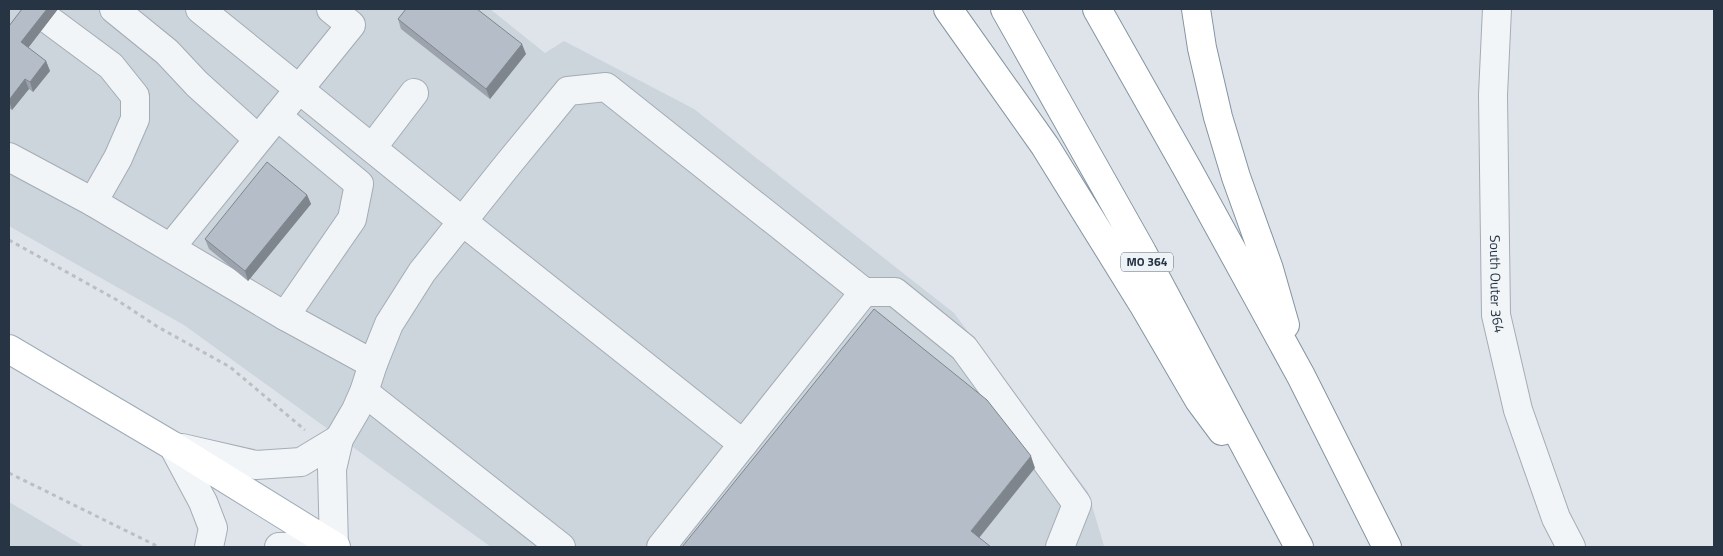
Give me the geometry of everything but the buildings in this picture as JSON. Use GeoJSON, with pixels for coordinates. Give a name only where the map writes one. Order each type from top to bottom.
{"type":"FeatureCollection","features":[{"type":"Feature","properties":{"kind":"main road"},"geometry":{"type":"LineString","coordinates":[[948,9],[1045,146],[1144,304],[1199,400],[1284,518]]}},
{"type":"Feature","properties":{"kind":"main road","name":"MO 364"},"geometry":{"type":"LineString","coordinates":[[1005,9],[1142,252],[1299,547]]}},
{"type":"Feature","properties":{"kind":"main road"},"geometry":{"type":"LineString","coordinates":[[1097,9],[1301,376],[1387,547]]}},
{"type":"Feature","properties":{"kind":"main road"},"geometry":{"type":"LineString","coordinates":[[1196,9],[1202,48],[1223,134],[1241,194],[1269,269],[1301,376]]}},
{"type":"Feature","properties":{"kind":"main road"},"geometry":{"type":"LineString","coordinates":[[9,350],[173,446],[335,546]]}},
{"type":"Feature","properties":{"kind":"street"},"geometry":{"type":"LineString","coordinates":[[114,9],[167,52],[197,84],[258,139]]}},
{"type":"Feature","properties":{"kind":"street"},"geometry":{"type":"LineString","coordinates":[[200,9],[742,444]]}},
{"type":"Feature","properties":{"kind":"street","name":"South Outer 364"},"geometry":{"type":"LineString","coordinates":[[1497,9],[1494,95],[1496,315],[1518,410],[1556,518],[1571,547]]}},
{"type":"Feature","properties":{"kind":"street"},"geometry":{"type":"LineString","coordinates":[[171,247],[298,89],[348,14]]}},
{"type":"Feature","properties":{"kind":"street"},"geometry":{"type":"LineString","coordinates":[[50,20],[111,66],[135,96],[135,119],[118,158],[93,202]]}},
{"type":"Feature","properties":{"kind":"street"},"geometry":{"type":"LineString","coordinates":[[279,547],[335,546],[332,469],[339,439],[364,392],[389,324],[422,272],[568,91],[606,87],[864,292],[895,292],[964,348],[1077,504],[1060,547]]}},
{"type":"Feature","properties":{"kind":"street"},"geometry":{"type":"LineString","coordinates":[[372,148],[414,93]]}},
{"type":"Feature","properties":{"kind":"street"},"geometry":{"type":"LineString","coordinates":[[277,116],[359,184],[352,220],[285,316]]}},
{"type":"Feature","properties":{"kind":"street"},"geometry":{"type":"LineString","coordinates":[[9,157],[93,202],[285,316],[373,364]]}},
{"type":"Feature","properties":{"kind":"street"},"geometry":{"type":"LineString","coordinates":[[661,547],[864,292]]}},
{"type":"Feature","properties":{"kind":"street"},"geometry":{"type":"LineString","coordinates":[[364,392],[561,547]]}},
{"type":"Feature","properties":{"kind":"street"},"geometry":{"type":"LineString","coordinates":[[173,446],[256,465],[301,462],[339,439]]}},
{"type":"Feature","properties":{"kind":"street"},"geometry":{"type":"LineString","coordinates":[[173,446],[203,502],[213,528],[209,547]]}},
{"type":"Feature","properties":{"kind":"path"},"geometry":{"type":"LineString","coordinates":[[9,240],[117,300],[158,327],[230,367],[313,437],[339,439]]}},
{"type":"Feature","properties":{"kind":"path"},"geometry":{"type":"LineString","coordinates":[[9,472],[159,547]]}},
{"type":"Feature","properties":{"kind":"shaded area"},"geometry":{"type":"Polygon","coordinates":[[[9,9],[490,9],[545,53],[564,41],[694,109],[954,313],[1088,492],[1104,546],[491,547],[184,325],[9,226],[9,9]]]}},
{"type":"Feature","properties":{"kind":"shaded area"},"geometry":{"type":"Polygon","coordinates":[[[9,502],[85,547],[9,547],[9,502]]]}}]}
